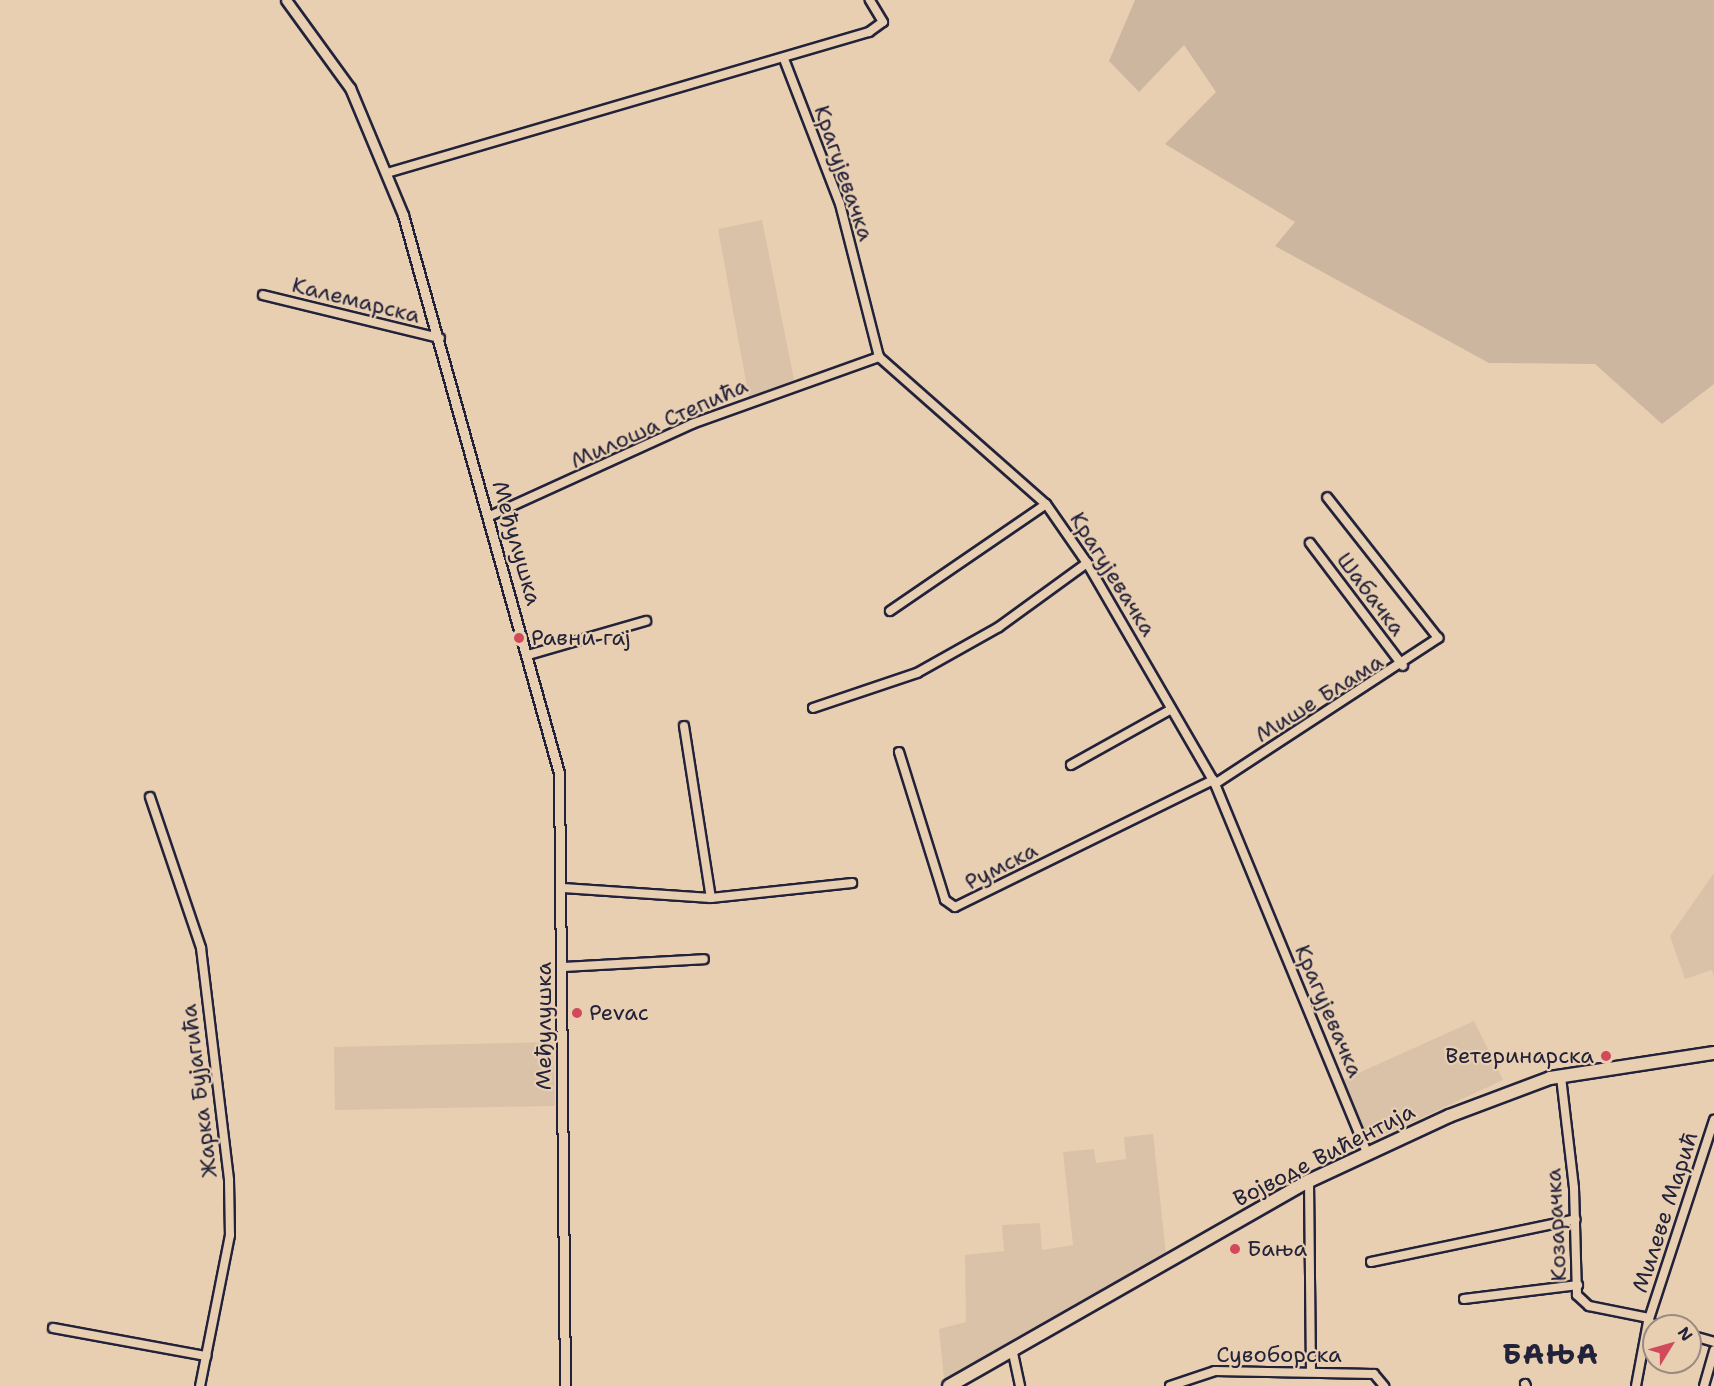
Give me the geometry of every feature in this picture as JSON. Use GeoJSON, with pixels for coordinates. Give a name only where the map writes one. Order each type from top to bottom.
{"type":"FeatureCollection","features":[{"type":"Feature","properties":{"kind":"main road","name":"Војводе Вићентија"},"geometry":{"type":"LineString","coordinates":[[950,1386],[1013,1353],[1309,1181],[1367,1153],[1512,1090],[1561,1077],[1714,1053]]}},
{"type":"Feature","properties":{"kind":"street","name":"Међулушка"},"geometry":{"type":"LineString","coordinates":[[286,0],[350,88],[387,173],[440,338],[559,773],[563,888],[565,1386]]}},
{"type":"Feature","properties":{"kind":"street"},"geometry":{"type":"LineString","coordinates":[[387,173],[784,59],[880,27],[882,17],[870,0]]}},
{"type":"Feature","properties":{"kind":"street","name":"Крагујевачка"},"geometry":{"type":"LineString","coordinates":[[784,59],[840,204],[879,357],[1046,504],[1087,563],[1170,710],[1214,782],[1367,1153]]}},
{"type":"Feature","properties":{"kind":"street","name":"Калемарска"},"geometry":{"type":"LineString","coordinates":[[263,295],[440,338]]}},
{"type":"Feature","properties":{"kind":"street","name":"Милоша Степића"},"geometry":{"type":"LineString","coordinates":[[490,516],[692,423],[879,357]]}},
{"type":"Feature","properties":{"kind":"street","name":"Мише Блама"},"geometry":{"type":"LineString","coordinates":[[1214,782],[1403,666],[1438,638],[1327,496]]}},
{"type":"Feature","properties":{"kind":"street"},"geometry":{"type":"LineString","coordinates":[[890,611],[1046,504]]}},
{"type":"Feature","properties":{"kind":"street","name":"Шабачка"},"geometry":{"type":"LineString","coordinates":[[1310,543],[1403,666]]}},
{"type":"Feature","properties":{"kind":"street"},"geometry":{"type":"LineString","coordinates":[[813,708],[917,673],[999,627],[1087,563]]}},
{"type":"Feature","properties":{"kind":"street"},"geometry":{"type":"LineString","coordinates":[[528,656],[646,621]]}},
{"type":"Feature","properties":{"kind":"street"},"geometry":{"type":"LineString","coordinates":[[1071,765],[1170,710]]}},
{"type":"Feature","properties":{"kind":"street"},"geometry":{"type":"LineString","coordinates":[[684,726],[711,898]]}},
{"type":"Feature","properties":{"kind":"street","name":"Румска"},"geometry":{"type":"LineString","coordinates":[[899,752],[945,900],[955,907],[1214,782]]}},
{"type":"Feature","properties":{"kind":"street","name":"Жарка Бујагића"},"geometry":{"type":"LineString","coordinates":[[150,797],[201,948],[229,1180],[230,1235],[200,1386]]}},
{"type":"Feature","properties":{"kind":"street"},"geometry":{"type":"LineString","coordinates":[[563,888],[711,898],[852,883]]}},
{"type":"Feature","properties":{"kind":"street"},"geometry":{"type":"LineString","coordinates":[[563,967],[704,959]]}},
{"type":"Feature","properties":{"kind":"street","name":"Козарачка"},"geometry":{"type":"LineString","coordinates":[[1561,1077],[1576,1219],[1578,1285],[1581,1302],[1642,1318]]}},
{"type":"Feature","properties":{"kind":"street","name":"Милеве Марић"},"geometry":{"type":"LineString","coordinates":[[1650,1314],[1714,1120]]}},
{"type":"Feature","properties":{"kind":"street"},"geometry":{"type":"LineString","coordinates":[[1309,1181],[1311,1371]]}},
{"type":"Feature","properties":{"kind":"street"},"geometry":{"type":"LineString","coordinates":[[1371,1262],[1576,1219]]}},
{"type":"Feature","properties":{"kind":"street"},"geometry":{"type":"LineString","coordinates":[[1464,1299],[1578,1285]]}},
{"type":"Feature","properties":{"kind":"street"},"geometry":{"type":"LineString","coordinates":[[53,1328],[206,1356]]}},
{"type":"Feature","properties":{"kind":"street"},"geometry":{"type":"LineString","coordinates":[[1704,1386],[1714,1350]]}},
{"type":"Feature","properties":{"kind":"street"},"geometry":{"type":"LineString","coordinates":[[1013,1353],[1020,1386]]}},
{"type":"Feature","properties":{"kind":"street","name":"Милеве Марић"},"geometry":{"type":"LineString","coordinates":[[1636,1386],[1642,1353]]}},
{"type":"Feature","properties":{"kind":"street","name":"Сувоборска"},"geometry":{"type":"LineString","coordinates":[[1170,1386],[1215,1371],[1311,1371],[1374,1374],[1384,1386]]}},
{"type":"Feature","properties":{"kind":"shaded area"},"geometry":{"type":"Polygon","coordinates":[[[1135,0],[1714,0],[1714,384],[1662,424],[1595,364],[1489,363],[1275,246],[1295,222],[1165,144],[1216,92],[1184,45],[1139,92],[1109,61],[1135,0]]]}},
{"type":"Feature","properties":{"kind":"shaded area"},"geometry":{"type":"Polygon","coordinates":[[[762,220],[794,380],[749,398],[718,229],[762,220]]]}},
{"type":"Feature","properties":{"kind":"shaded area"},"geometry":{"type":"Polygon","coordinates":[[[1714,873],[1714,976],[1712,970],[1685,979],[1670,936],[1714,873]]]}},
{"type":"Feature","properties":{"kind":"shaded area"},"geometry":{"type":"Polygon","coordinates":[[[1474,1021],[1503,1080],[1374,1140],[1366,1134],[1343,1080],[1474,1021]]]}},
{"type":"Feature","properties":{"kind":"shaded area"},"geometry":{"type":"Polygon","coordinates":[[[553,1042],[555,1106],[335,1110],[334,1047],[553,1042]]]}},
{"type":"Feature","properties":{"kind":"shaded area"},"geometry":{"type":"Polygon","coordinates":[[[1153,1134],[1166,1254],[1109,1292],[944,1379],[939,1329],[966,1322],[965,1255],[1004,1251],[1002,1225],[1040,1223],[1042,1250],[1073,1245],[1063,1152],[1094,1149],[1096,1163],[1126,1159],[1124,1137],[1153,1134]]]}},
{"type":"Feature","properties":{"kind":"place","name":"Равни гај"},"geometry":{"type":"Point","coordinates":[519,638]}},
{"type":"Feature","properties":{"kind":"place","name":"Pevac"},"geometry":{"type":"Point","coordinates":[577,1013]}},
{"type":"Feature","properties":{"kind":"place","name":"Ветеринарска"},"geometry":{"type":"Point","coordinates":[1606,1056]}},
{"type":"Feature","properties":{"kind":"place","name":"Бања"},"geometry":{"type":"Point","coordinates":[1235,1249]}},
{"type":"Feature","properties":{"kind":"district","name":"БАЊА"},"geometry":{"type":"Point","coordinates":[1551,1354]}}]}
